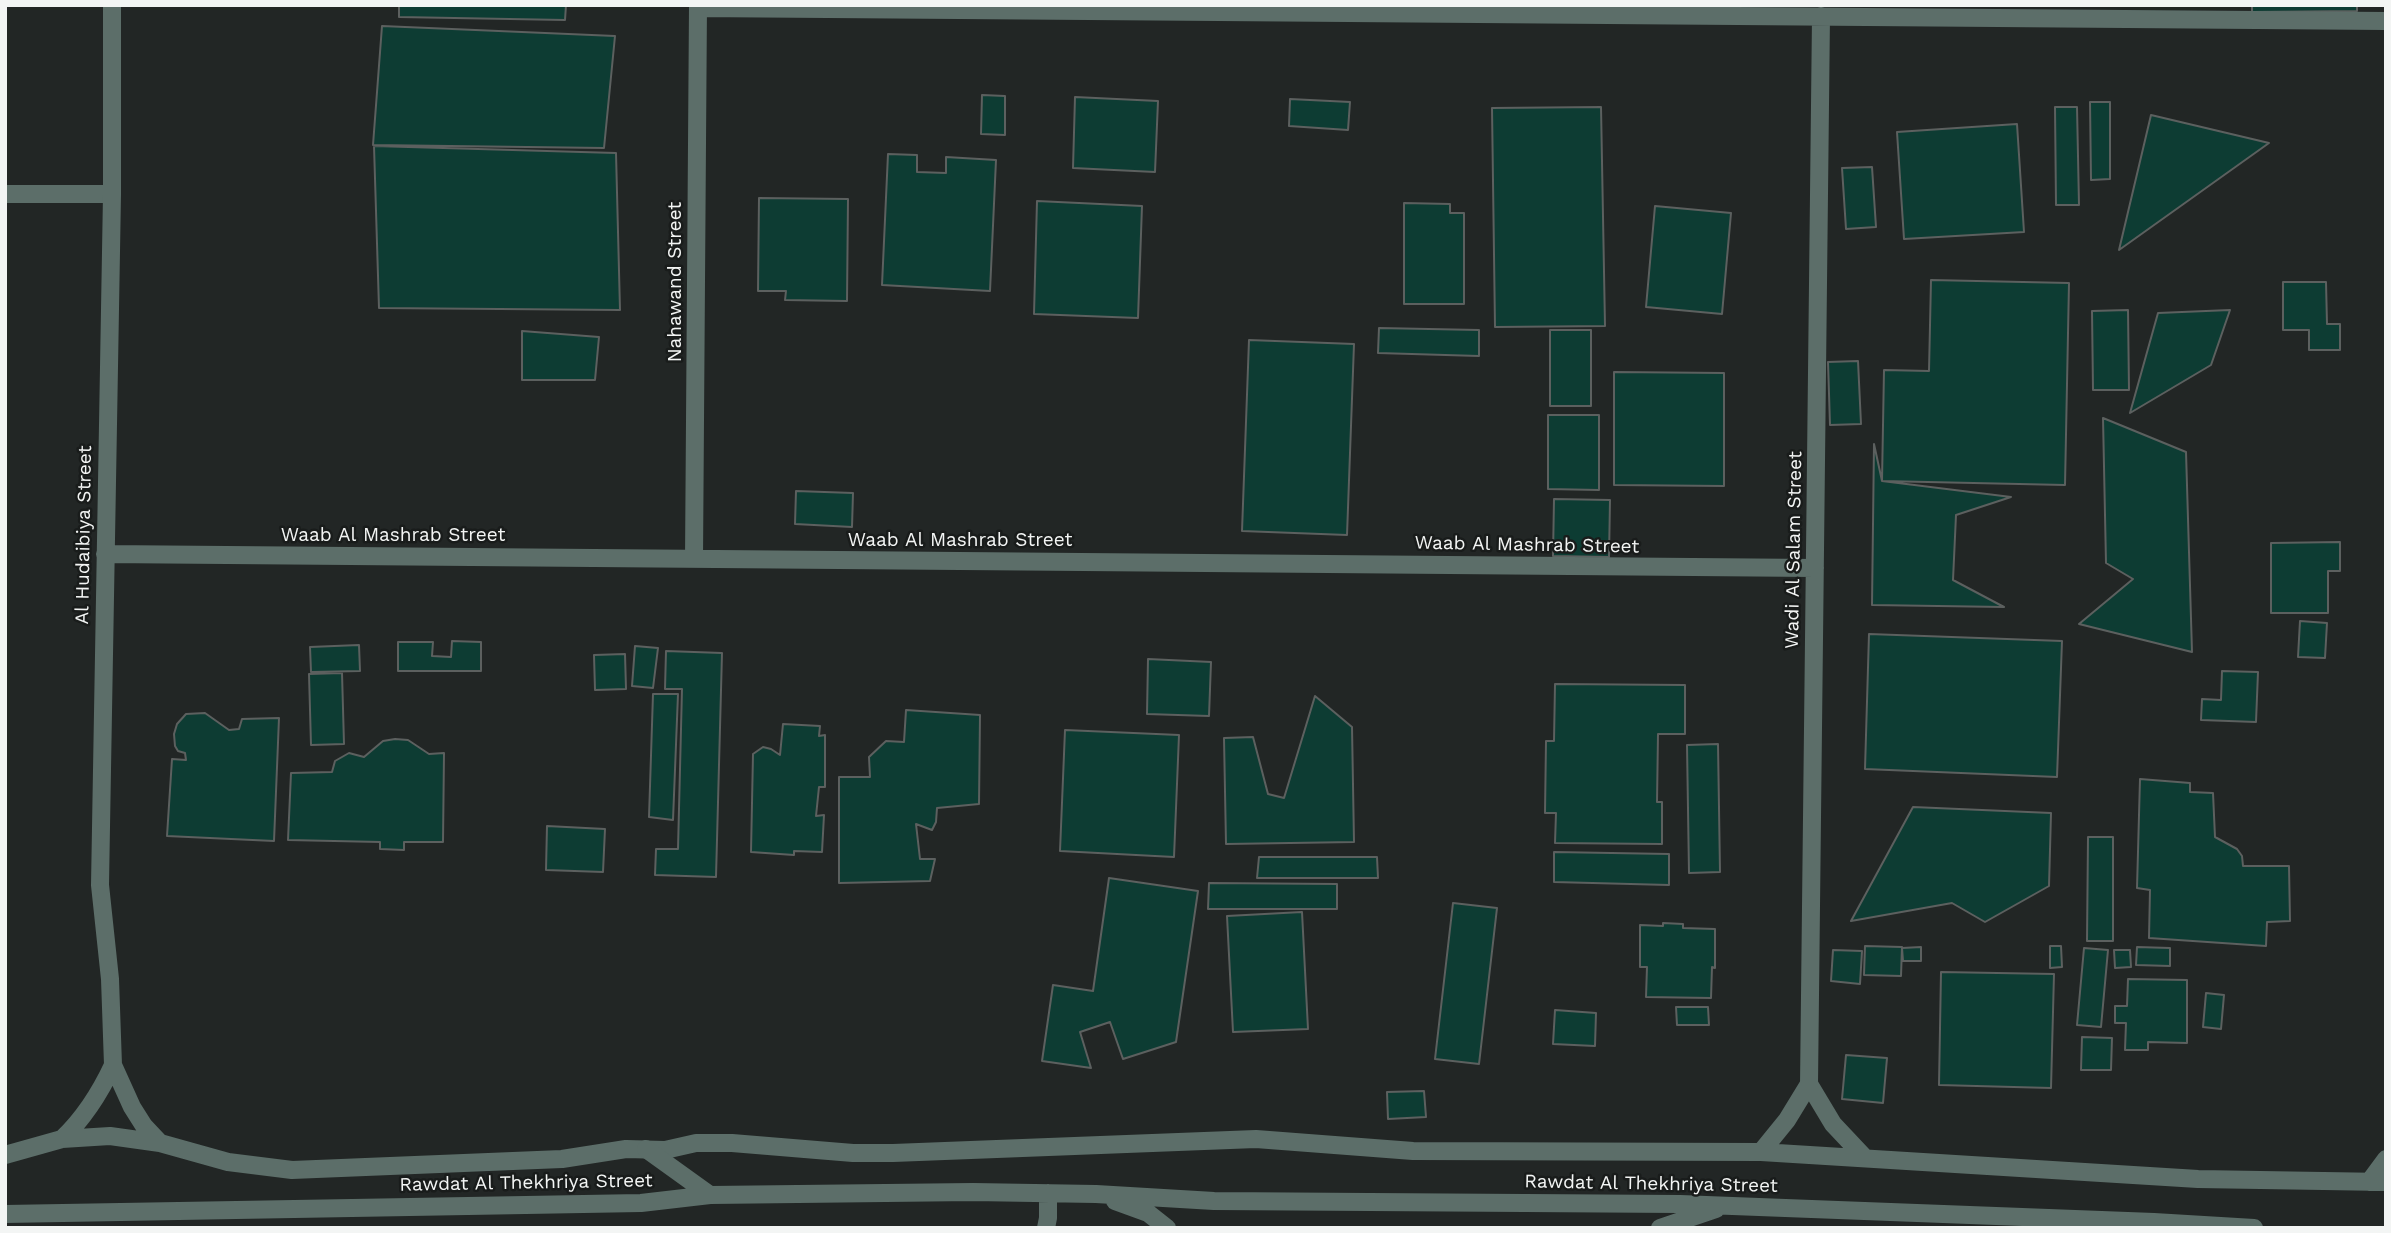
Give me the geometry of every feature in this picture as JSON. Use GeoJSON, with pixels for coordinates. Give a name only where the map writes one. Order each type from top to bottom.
{"type":"FeatureCollection","features":[{"type":"Feature","properties":{"kind":"street","name":"Al Hudaibiya Street"},"geometry":{"type":"LineString","coordinates":[[112,5],[112,194],[99,871],[110,979],[113,1065],[132,1107],[144,1126],[160,1143]]}},
{"type":"Feature","properties":{"kind":"street"},"geometry":{"type":"LineString","coordinates":[[698,6],[1821,16],[2124,12],[2386,20]]}},
{"type":"Feature","properties":{"kind":"street","name":"Nahawand Street"},"geometry":{"type":"LineString","coordinates":[[694,558],[698,6]]}},
{"type":"Feature","properties":{"kind":"street","name":"Wadi Al Salam Street"},"geometry":{"type":"LineString","coordinates":[[1809,1084],[1821,16]]}},
{"type":"Feature","properties":{"kind":"street"},"geometry":{"type":"LineString","coordinates":[[5,194],[112,194]]}},
{"type":"Feature","properties":{"kind":"street","name":"Waab Al Mashrab Street"},"geometry":{"type":"LineString","coordinates":[[105,554],[1815,568]]}},
{"type":"Feature","properties":{"kind":"street","name":"Al Hudaibiya Street"},"geometry":{"type":"LineString","coordinates":[[62,1139],[92,1105],[113,1065]]}},
{"type":"Feature","properties":{"kind":"street"},"geometry":{"type":"LineString","coordinates":[[1761,1152],[1787,1120],[1809,1084],[1833,1124],[1865,1158]]}},
{"type":"Feature","properties":{"kind":"street"},"geometry":{"type":"LineString","coordinates":[[5,1155],[62,1139],[110,1136],[160,1143],[228,1162],[292,1170],[562,1159],[626,1149],[664,1150],[696,1143],[893,1153],[1256,1139],[1413,1151],[1761,1152],[2198,1179],[2377,1182],[2386,1159]]}},
{"type":"Feature","properties":{"kind":"street"},"geometry":{"type":"LineString","coordinates":[[646,1149],[710,1195]]}},
{"type":"Feature","properties":{"kind":"street","name":"Rawdat Al Thekhriya Street"},"geometry":{"type":"LineString","coordinates":[[5,1214],[641,1203],[710,1195],[946,1192],[1096,1194],[1213,1201],[1726,1206],[2126,1220],[2253,1228]]}},
{"type":"Feature","properties":{"kind":"street"},"geometry":{"type":"LineString","coordinates":[[1045,1228],[1048,1218],[1048,1194]]}},
{"type":"Feature","properties":{"kind":"street"},"geometry":{"type":"LineString","coordinates":[[1096,1194],[1148,1213],[1167,1228]]}},
{"type":"Feature","properties":{"kind":"street"},"geometry":{"type":"LineString","coordinates":[[1660,1228],[1726,1206]]}},
{"type":"Feature","properties":{"kind":"building"},"geometry":{"type":"Polygon","coordinates":[[[399,5],[566,5],[565,20],[399,17],[399,5]]]}},
{"type":"Feature","properties":{"kind":"building"},"geometry":{"type":"Polygon","coordinates":[[[2252,5],[2357,5],[2357,11],[2252,12],[2252,5]]]}},
{"type":"Feature","properties":{"kind":"building"},"geometry":{"type":"Polygon","coordinates":[[[382,26],[615,36],[604,148],[373,145],[382,26]]]}},
{"type":"Feature","properties":{"kind":"building"},"geometry":{"type":"Polygon","coordinates":[[[982,95],[1005,96],[1005,135],[981,134],[982,95]]]}},
{"type":"Feature","properties":{"kind":"building"},"geometry":{"type":"Polygon","coordinates":[[[1075,97],[1158,101],[1155,172],[1073,168],[1075,97]]]}},
{"type":"Feature","properties":{"kind":"building"},"geometry":{"type":"Polygon","coordinates":[[[1290,99],[1350,102],[1348,130],[1289,126],[1290,99]]]}},
{"type":"Feature","properties":{"kind":"building"},"geometry":{"type":"Polygon","coordinates":[[[2090,102],[2110,102],[2110,179],[2091,180],[2090,102]]]}},
{"type":"Feature","properties":{"kind":"building"},"geometry":{"type":"Polygon","coordinates":[[[1601,107],[1605,326],[1495,327],[1492,108],[1601,107]]]}},
{"type":"Feature","properties":{"kind":"building"},"geometry":{"type":"Polygon","coordinates":[[[2055,107],[2077,107],[2079,205],[2056,205],[2055,107]]]}},
{"type":"Feature","properties":{"kind":"building"},"geometry":{"type":"Polygon","coordinates":[[[2151,115],[2269,143],[2119,250],[2151,115]]]}},
{"type":"Feature","properties":{"kind":"building"},"geometry":{"type":"Polygon","coordinates":[[[2017,124],[2024,232],[1904,239],[1897,132],[2017,124]]]}},
{"type":"Feature","properties":{"kind":"building"},"geometry":{"type":"Polygon","coordinates":[[[374,146],[616,153],[620,310],[379,308],[374,146]]]}},
{"type":"Feature","properties":{"kind":"building"},"geometry":{"type":"Polygon","coordinates":[[[888,154],[917,155],[917,172],[946,173],[946,157],[996,160],[990,291],[882,285],[888,154]]]}},
{"type":"Feature","properties":{"kind":"building"},"geometry":{"type":"Polygon","coordinates":[[[1872,167],[1876,227],[1846,229],[1842,168],[1872,167]]]}},
{"type":"Feature","properties":{"kind":"building"},"geometry":{"type":"Polygon","coordinates":[[[759,198],[848,199],[847,301],[785,300],[786,291],[758,291],[759,198]]]}},
{"type":"Feature","properties":{"kind":"building"},"geometry":{"type":"Polygon","coordinates":[[[1037,201],[1142,206],[1138,318],[1034,314],[1037,201]]]}},
{"type":"Feature","properties":{"kind":"building"},"geometry":{"type":"Polygon","coordinates":[[[1404,203],[1450,204],[1450,213],[1464,213],[1464,304],[1404,304],[1404,203]]]}},
{"type":"Feature","properties":{"kind":"building"},"geometry":{"type":"Polygon","coordinates":[[[1655,206],[1731,213],[1722,314],[1646,307],[1655,206]]]}},
{"type":"Feature","properties":{"kind":"building"},"geometry":{"type":"Polygon","coordinates":[[[1931,280],[2069,283],[2065,485],[1882,481],[1884,370],[1929,371],[1931,280]]]}},
{"type":"Feature","properties":{"kind":"building"},"geometry":{"type":"Polygon","coordinates":[[[2283,282],[2326,282],[2327,324],[2340,324],[2340,350],[2309,350],[2309,330],[2283,330],[2283,282]]]}},
{"type":"Feature","properties":{"kind":"building"},"geometry":{"type":"Polygon","coordinates":[[[2128,310],[2129,390],[2093,390],[2092,311],[2128,310]]]}},
{"type":"Feature","properties":{"kind":"building"},"geometry":{"type":"Polygon","coordinates":[[[2230,310],[2211,365],[2130,413],[2158,313],[2230,310]]]}},
{"type":"Feature","properties":{"kind":"building"},"geometry":{"type":"Polygon","coordinates":[[[1379,328],[1479,330],[1479,356],[1378,353],[1379,328]]]}},
{"type":"Feature","properties":{"kind":"building"},"geometry":{"type":"Polygon","coordinates":[[[1550,330],[1591,330],[1591,406],[1550,406],[1550,330]]]}},
{"type":"Feature","properties":{"kind":"building"},"geometry":{"type":"Polygon","coordinates":[[[522,331],[599,337],[595,380],[522,380],[522,331]]]}},
{"type":"Feature","properties":{"kind":"building"},"geometry":{"type":"Polygon","coordinates":[[[1249,340],[1354,344],[1347,535],[1242,531],[1249,340]]]}},
{"type":"Feature","properties":{"kind":"building"},"geometry":{"type":"Polygon","coordinates":[[[1858,361],[1861,424],[1830,425],[1828,362],[1858,361]]]}},
{"type":"Feature","properties":{"kind":"building"},"geometry":{"type":"Polygon","coordinates":[[[1614,372],[1724,373],[1724,486],[1614,485],[1614,372]]]}},
{"type":"Feature","properties":{"kind":"building"},"geometry":{"type":"Polygon","coordinates":[[[1548,415],[1599,415],[1599,490],[1548,489],[1548,415]]]}},
{"type":"Feature","properties":{"kind":"building"},"geometry":{"type":"Polygon","coordinates":[[[2103,418],[2186,452],[2192,652],[2079,624],[2133,579],[2106,563],[2103,418]]]}},
{"type":"Feature","properties":{"kind":"building"},"geometry":{"type":"Polygon","coordinates":[[[1874,444],[1882,481],[2011,497],[1956,515],[1953,580],[2004,607],[1872,605],[1874,444]]]}},
{"type":"Feature","properties":{"kind":"building"},"geometry":{"type":"Polygon","coordinates":[[[796,491],[853,493],[852,527],[795,524],[796,491]]]}},
{"type":"Feature","properties":{"kind":"building"},"geometry":{"type":"Polygon","coordinates":[[[1554,499],[1610,500],[1609,557],[1553,556],[1554,499]]]}},
{"type":"Feature","properties":{"kind":"building"},"geometry":{"type":"Polygon","coordinates":[[[2340,542],[2340,571],[2328,571],[2328,613],[2271,613],[2271,543],[2340,542]]]}},
{"type":"Feature","properties":{"kind":"building"},"geometry":{"type":"Polygon","coordinates":[[[2300,621],[2327,623],[2325,658],[2298,657],[2300,621]]]}},
{"type":"Feature","properties":{"kind":"building"},"geometry":{"type":"Polygon","coordinates":[[[1869,634],[2062,641],[2057,777],[1865,769],[1869,634]]]}},
{"type":"Feature","properties":{"kind":"building"},"geometry":{"type":"Polygon","coordinates":[[[452,641],[481,642],[481,671],[398,671],[398,642],[433,642],[432,656],[451,657],[452,641]]]}},
{"type":"Feature","properties":{"kind":"building"},"geometry":{"type":"Polygon","coordinates":[[[359,645],[360,671],[311,672],[310,647],[359,645]]]}},
{"type":"Feature","properties":{"kind":"building"},"geometry":{"type":"Polygon","coordinates":[[[635,646],[658,648],[653,688],[632,686],[635,646]]]}},
{"type":"Feature","properties":{"kind":"building"},"geometry":{"type":"Polygon","coordinates":[[[666,651],[722,653],[716,877],[655,875],[656,849],[678,849],[682,689],[665,689],[666,651]]]}},
{"type":"Feature","properties":{"kind":"building"},"geometry":{"type":"Polygon","coordinates":[[[625,654],[626,689],[595,690],[594,655],[625,654]]]}},
{"type":"Feature","properties":{"kind":"building"},"geometry":{"type":"Polygon","coordinates":[[[1148,659],[1211,662],[1209,716],[1147,714],[1148,659]]]}},
{"type":"Feature","properties":{"kind":"building"},"geometry":{"type":"Polygon","coordinates":[[[2222,671],[2258,672],[2256,722],[2201,720],[2202,699],[2221,700],[2222,671]]]}},
{"type":"Feature","properties":{"kind":"building"},"geometry":{"type":"Polygon","coordinates":[[[342,673],[344,744],[311,745],[309,674],[342,673]]]}},
{"type":"Feature","properties":{"kind":"building"},"geometry":{"type":"Polygon","coordinates":[[[1555,684],[1685,685],[1685,734],[1658,734],[1657,802],[1662,802],[1662,844],[1555,843],[1556,813],[1545,813],[1546,741],[1554,741],[1555,684]]]}},
{"type":"Feature","properties":{"kind":"building"},"geometry":{"type":"Polygon","coordinates":[[[653,694],[678,694],[673,820],[649,817],[653,694]]]}},
{"type":"Feature","properties":{"kind":"building"},"geometry":{"type":"Polygon","coordinates":[[[1315,696],[1352,727],[1354,842],[1226,844],[1224,738],[1253,737],[1268,794],[1284,798],[1315,696]]]}},
{"type":"Feature","properties":{"kind":"building"},"geometry":{"type":"Polygon","coordinates":[[[906,710],[980,715],[979,804],[937,808],[936,822],[932,830],[916,824],[920,859],[935,859],[930,881],[839,883],[839,777],[870,777],[869,757],[886,741],[904,742],[906,710]]]}},
{"type":"Feature","properties":{"kind":"building"},"geometry":{"type":"Polygon","coordinates":[[[205,713],[229,730],[239,729],[242,719],[279,718],[274,841],[167,836],[172,759],[186,760],[185,753],[178,751],[175,746],[177,724],[186,714],[205,713]]]}},
{"type":"Feature","properties":{"kind":"building"},"geometry":{"type":"Polygon","coordinates":[[[783,724],[820,726],[819,736],[825,735],[825,787],[819,787],[816,816],[824,815],[822,852],[794,851],[794,855],[751,852],[753,754],[763,747],[780,755],[783,724]]]}},
{"type":"Feature","properties":{"kind":"building"},"geometry":{"type":"Polygon","coordinates":[[[1065,730],[1179,735],[1174,857],[1060,851],[1065,730]]]}},
{"type":"Feature","properties":{"kind":"building"},"geometry":{"type":"Polygon","coordinates":[[[408,740],[429,754],[444,753],[443,842],[404,842],[404,850],[380,849],[380,842],[288,840],[291,773],[332,772],[335,761],[349,753],[364,757],[383,741],[408,740]]]}},
{"type":"Feature","properties":{"kind":"building"},"geometry":{"type":"Polygon","coordinates":[[[1718,744],[1720,872],[1689,873],[1687,745],[1718,744]]]}},
{"type":"Feature","properties":{"kind":"building"},"geometry":{"type":"Polygon","coordinates":[[[2140,779],[2190,783],[2190,792],[2213,793],[2215,837],[2237,849],[2242,856],[2243,866],[2289,866],[2290,921],[2267,922],[2266,946],[2149,938],[2150,890],[2137,888],[2140,779]]]}},
{"type":"Feature","properties":{"kind":"building"},"geometry":{"type":"Polygon","coordinates":[[[1913,807],[2051,813],[2049,886],[1985,922],[1952,903],[1851,921],[1913,807]]]}},
{"type":"Feature","properties":{"kind":"building"},"geometry":{"type":"Polygon","coordinates":[[[547,826],[605,829],[603,872],[546,870],[547,826]]]}},
{"type":"Feature","properties":{"kind":"building"},"geometry":{"type":"Polygon","coordinates":[[[2088,837],[2113,837],[2113,941],[2087,941],[2088,837]]]}},
{"type":"Feature","properties":{"kind":"building"},"geometry":{"type":"Polygon","coordinates":[[[1554,852],[1669,854],[1669,885],[1554,882],[1554,852]]]}},
{"type":"Feature","properties":{"kind":"building"},"geometry":{"type":"Polygon","coordinates":[[[1259,857],[1377,857],[1378,878],[1257,878],[1259,857]]]}},
{"type":"Feature","properties":{"kind":"building"},"geometry":{"type":"Polygon","coordinates":[[[1109,878],[1198,891],[1176,1042],[1123,1059],[1110,1022],[1080,1032],[1091,1068],[1042,1061],[1053,985],[1093,991],[1109,878]]]}},
{"type":"Feature","properties":{"kind":"building"},"geometry":{"type":"Polygon","coordinates":[[[1209,883],[1337,884],[1337,909],[1208,909],[1209,883]]]}},
{"type":"Feature","properties":{"kind":"building"},"geometry":{"type":"Polygon","coordinates":[[[1453,903],[1497,908],[1479,1064],[1435,1059],[1453,903]]]}},
{"type":"Feature","properties":{"kind":"building"},"geometry":{"type":"Polygon","coordinates":[[[1302,912],[1308,1029],[1233,1032],[1227,916],[1302,912]]]}},
{"type":"Feature","properties":{"kind":"building"},"geometry":{"type":"Polygon","coordinates":[[[1663,923],[1683,924],[1683,928],[1715,929],[1715,968],[1712,967],[1711,998],[1646,997],[1647,967],[1640,967],[1640,925],[1663,926],[1663,923]]]}},
{"type":"Feature","properties":{"kind":"building"},"geometry":{"type":"Polygon","coordinates":[[[1865,946],[1902,947],[1901,976],[1864,975],[1865,946]]]}},
{"type":"Feature","properties":{"kind":"building"},"geometry":{"type":"Polygon","coordinates":[[[2050,946],[2061,946],[2062,967],[2050,968],[2050,946]]]}},
{"type":"Feature","properties":{"kind":"building"},"geometry":{"type":"Polygon","coordinates":[[[1921,947],[1921,961],[1903,961],[1902,948],[1921,947]]]}},
{"type":"Feature","properties":{"kind":"building"},"geometry":{"type":"Polygon","coordinates":[[[2137,947],[2170,948],[2170,966],[2136,965],[2137,947]]]}},
{"type":"Feature","properties":{"kind":"building"},"geometry":{"type":"Polygon","coordinates":[[[2084,948],[2108,950],[2101,1027],[2077,1025],[2084,948]]]}},
{"type":"Feature","properties":{"kind":"building"},"geometry":{"type":"Polygon","coordinates":[[[1833,950],[1862,951],[1860,984],[1831,981],[1833,950]]]}},
{"type":"Feature","properties":{"kind":"building"},"geometry":{"type":"Polygon","coordinates":[[[2114,950],[2130,950],[2131,967],[2115,968],[2114,950]]]}},
{"type":"Feature","properties":{"kind":"building"},"geometry":{"type":"Polygon","coordinates":[[[1941,972],[2054,974],[2051,1088],[1939,1085],[1941,972]]]}},
{"type":"Feature","properties":{"kind":"building"},"geometry":{"type":"Polygon","coordinates":[[[2128,979],[2187,980],[2187,1043],[2148,1042],[2148,1050],[2125,1050],[2126,1023],[2115,1023],[2115,1006],[2127,1006],[2128,979]]]}},
{"type":"Feature","properties":{"kind":"building"},"geometry":{"type":"Polygon","coordinates":[[[2206,993],[2224,995],[2221,1029],[2203,1027],[2206,993]]]}},
{"type":"Feature","properties":{"kind":"building"},"geometry":{"type":"Polygon","coordinates":[[[1676,1007],[1708,1007],[1709,1025],[1677,1025],[1676,1007]]]}},
{"type":"Feature","properties":{"kind":"building"},"geometry":{"type":"Polygon","coordinates":[[[1555,1010],[1596,1013],[1595,1046],[1553,1044],[1555,1010]]]}},
{"type":"Feature","properties":{"kind":"building"},"geometry":{"type":"Polygon","coordinates":[[[2082,1037],[2112,1038],[2111,1070],[2081,1070],[2082,1037]]]}},
{"type":"Feature","properties":{"kind":"building"},"geometry":{"type":"Polygon","coordinates":[[[1846,1055],[1887,1058],[1883,1103],[1842,1099],[1846,1055]]]}},
{"type":"Feature","properties":{"kind":"building"},"geometry":{"type":"Polygon","coordinates":[[[1424,1091],[1426,1117],[1388,1119],[1387,1092],[1424,1091]]]}}]}
